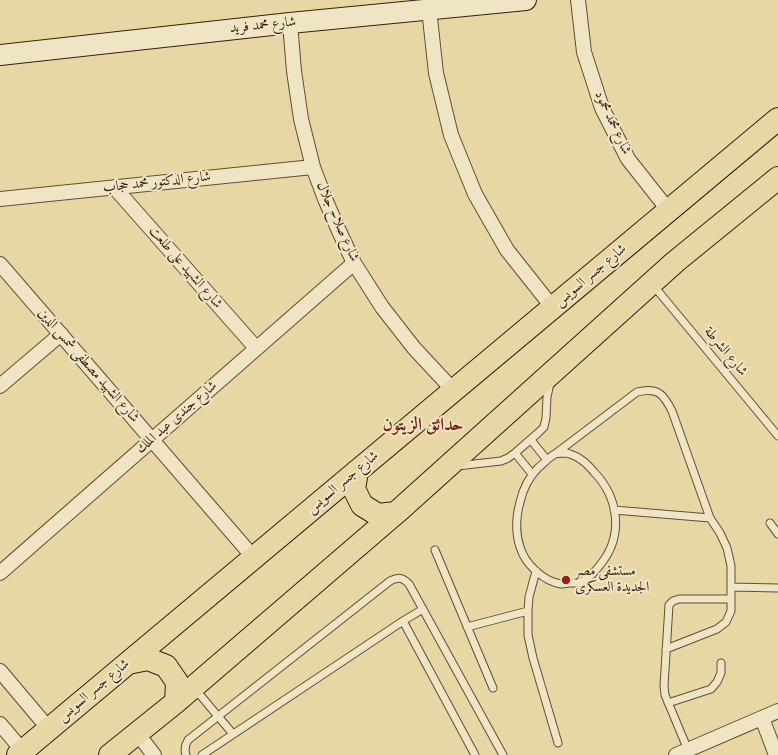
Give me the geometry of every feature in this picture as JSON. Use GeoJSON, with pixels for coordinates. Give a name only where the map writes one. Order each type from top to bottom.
{"type":"FeatureCollection","features":[{"type":"Feature","properties":{"kind":"main road","name":"شارع محمد فريد"},"geometry":{"type":"LineString","coordinates":[[0,55],[290,23],[526,0]]}},
{"type":"Feature","properties":{"kind":"main road","name":"شارع جسر السويس"},"geometry":{"type":"LineString","coordinates":[[21,753],[778,119]]}},
{"type":"Feature","properties":{"kind":"main road"},"geometry":{"type":"LineString","coordinates":[[110,755],[193,688],[396,512],[681,257],[778,178]]}},
{"type":"Feature","properties":{"kind":"main road"},"geometry":{"type":"LineString","coordinates":[[358,471],[354,489],[362,505],[378,515],[396,512]]}},
{"type":"Feature","properties":{"kind":"main road"},"geometry":{"type":"LineString","coordinates":[[128,663],[148,659],[166,666],[177,682],[176,702]]}},
{"type":"Feature","properties":{"kind":"street","name":"شارع محمد محمود"},"geometry":{"type":"LineString","coordinates":[[578,0],[584,52],[602,108],[628,159],[669,211]]}},
{"type":"Feature","properties":{"kind":"street"},"geometry":{"type":"LineString","coordinates":[[429,9],[436,73],[451,135],[475,194],[507,250],[553,308]]}},
{"type":"Feature","properties":{"kind":"street","name":"شارع صلاح جلال"},"geometry":{"type":"LineString","coordinates":[[290,23],[294,71],[300,112],[314,166],[338,232],[354,262],[382,307],[414,348],[454,391]]}},
{"type":"Feature","properties":{"kind":"street","name":"شارع الدكتور محمد حجاب"},"geometry":{"type":"LineString","coordinates":[[0,199],[314,166]]}},
{"type":"Feature","properties":{"kind":"street","name":"شارع الشهيد على طلعت"},"geometry":{"type":"LineString","coordinates":[[114,187],[256,348]]}},
{"type":"Feature","properties":{"kind":"street","name":"شارع جندى عبد الملك"},"geometry":{"type":"LineString","coordinates":[[0,573],[354,262]]}},
{"type":"Feature","properties":{"kind":"street","name":"شارع الشهيد مصطفى شمس الدين"},"geometry":{"type":"LineString","coordinates":[[0,264],[254,558]]}},
{"type":"Feature","properties":{"kind":"street"},"geometry":{"type":"LineString","coordinates":[[0,386],[61,334]]}},
{"type":"Feature","properties":{"kind":"street"},"geometry":{"type":"LineString","coordinates":[[0,671],[49,729]]}},
{"type":"Feature","properties":{"kind":"street"},"geometry":{"type":"LineString","coordinates":[[682,752],[778,711]]}},
{"type":"Feature","properties":{"kind":"street"},"geometry":{"type":"LineString","coordinates":[[762,718],[776,755]]}},
{"type":"Feature","properties":{"kind":"street"},"geometry":{"type":"LineString","coordinates":[[0,724],[21,753]]}},
{"type":"Feature","properties":{"kind":"street"},"geometry":{"type":"LineString","coordinates":[[137,733],[154,755]]}},
{"type":"Feature","properties":{"kind":"lane","name":"شارع الشرطة"},"geometry":{"type":"LineString","coordinates":[[652,283],[778,436]]}},
{"type":"Feature","properties":{"kind":"lane"},"geometry":{"type":"LineString","coordinates":[[447,467],[501,461],[515,453],[538,433],[544,427],[547,397],[553,372]]}},
{"type":"Feature","properties":{"kind":"lane"},"geometry":{"type":"LineString","coordinates":[[555,454],[567,453],[576,456],[589,466],[610,494],[614,510],[616,527],[612,545],[605,560],[593,574],[580,582],[562,584],[548,579],[536,571],[527,561],[520,548],[517,535],[517,514],[522,493],[532,474],[547,460],[636,392],[648,390],[659,392],[666,400],[672,411],[710,518],[720,532],[727,548],[731,566],[731,611],[726,622],[717,630],[666,649]]}},
{"type":"Feature","properties":{"kind":"lane"},"geometry":{"type":"LineString","coordinates":[[530,440],[547,460]]}},
{"type":"Feature","properties":{"kind":"lane"},"geometry":{"type":"LineString","coordinates":[[515,453],[532,474]]}},
{"type":"Feature","properties":{"kind":"lane"},"geometry":{"type":"LineString","coordinates":[[614,510],[710,518]]}},
{"type":"Feature","properties":{"kind":"lane"},"geometry":{"type":"LineString","coordinates":[[770,523],[778,534]]}},
{"type":"Feature","properties":{"kind":"lane"},"geometry":{"type":"LineString","coordinates":[[435,550],[493,688]]}},
{"type":"Feature","properties":{"kind":"lane"},"geometry":{"type":"LineString","coordinates":[[536,571],[530,591],[528,635],[533,658],[558,743]]}},
{"type":"Feature","properties":{"kind":"lane"},"geometry":{"type":"LineString","coordinates":[[186,755],[185,746],[188,740],[390,581],[396,578],[404,579],[410,584],[503,755]]}},
{"type":"Feature","properties":{"kind":"lane"},"geometry":{"type":"LineString","coordinates":[[731,587],[778,588]]}},
{"type":"Feature","properties":{"kind":"lane"},"geometry":{"type":"LineString","coordinates":[[682,752],[665,695],[664,686],[669,605],[673,601],[679,599],[731,600]]}},
{"type":"Feature","properties":{"kind":"lane"},"geometry":{"type":"LineString","coordinates":[[202,755],[423,609]]}},
{"type":"Feature","properties":{"kind":"lane"},"geometry":{"type":"LineString","coordinates":[[467,627],[528,611]]}},
{"type":"Feature","properties":{"kind":"lane"},"geometry":{"type":"LineString","coordinates":[[403,621],[475,755]]}},
{"type":"Feature","properties":{"kind":"lane"},"geometry":{"type":"LineString","coordinates":[[668,703],[711,688],[717,682],[721,673],[721,663]]}},
{"type":"Feature","properties":{"kind":"lane"},"geometry":{"type":"LineString","coordinates":[[193,688],[233,734]]}},
{"type":"Feature","properties":{"kind":"place","name":"مستشفى مصر الجديدة العسكرى"},"geometry":{"type":"Point","coordinates":[566,580]}},
{"type":"Feature","properties":{"kind":"district","name":"حدائق الزيتون"},"geometry":{"type":"Point","coordinates":[423,426]}}]}
